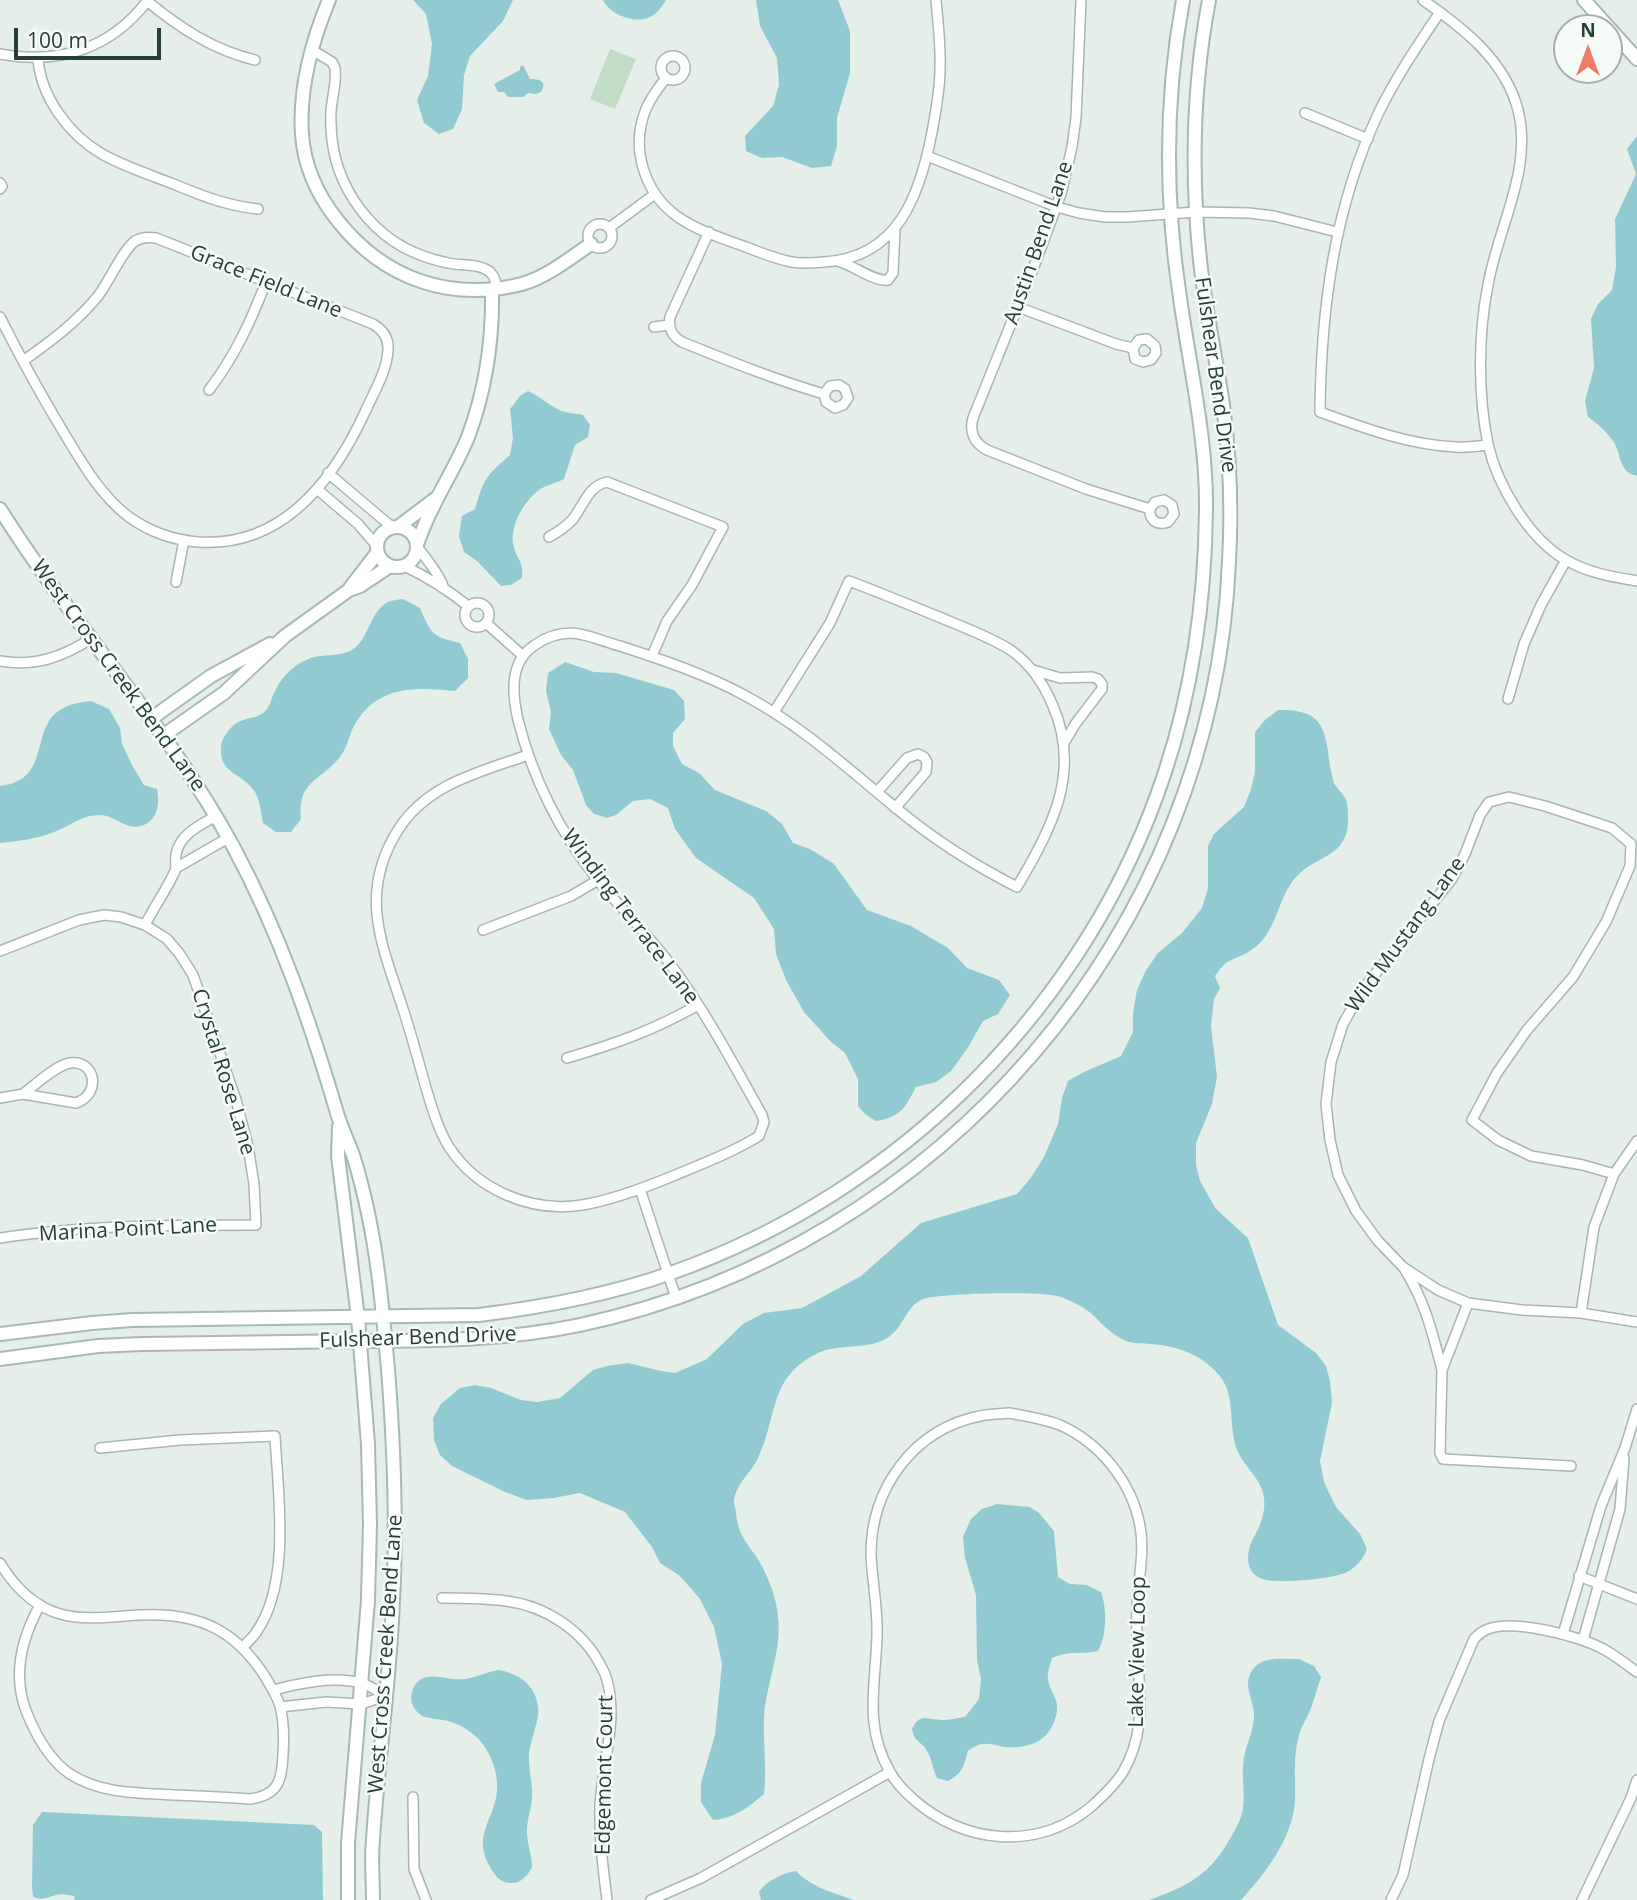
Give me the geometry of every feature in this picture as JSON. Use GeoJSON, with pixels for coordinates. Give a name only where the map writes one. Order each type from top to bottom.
{"type":"FeatureCollection","features":[{"type":"Feature","properties":{"kind":"main road"},"geometry":{"type":"LineString","coordinates":[[329,0],[312,50],[302,108],[302,135],[307,163],[328,209],[366,251],[387,267],[405,276],[440,287],[468,290],[524,283],[546,273],[591,244]]}},
{"type":"Feature","properties":{"kind":"main road","name":"Fulshear Bend Drive"},"geometry":{"type":"LineString","coordinates":[[0,1335],[132,1321],[479,1315],[590,1296],[668,1274],[753,1238],[816,1205],[884,1161],[931,1122],[1003,1051],[1067,970],[1100,917],[1135,848],[1164,776],[1188,687],[1201,610],[1206,506],[1201,432],[1180,296],[1171,214],[1172,89],[1183,0]]}},
{"type":"Feature","properties":{"kind":"main road","name":"Fulshear Bend Drive"},"geometry":{"type":"LineString","coordinates":[[0,1359],[98,1346],[476,1339],[554,1330],[615,1317],[723,1280],[823,1231],[905,1176],[939,1149],[980,1111],[1048,1036],[1114,943],[1174,819],[1205,723],[1228,596],[1230,506],[1226,428],[1200,263],[1196,212],[1195,139],[1198,85],[1209,0]]}},
{"type":"Feature","properties":{"kind":"main road"},"geometry":{"type":"LineString","coordinates":[[1584,0],[1637,60]]}},
{"type":"Feature","properties":{"kind":"main road"},"geometry":{"type":"LineString","coordinates":[[152,718],[211,676],[285,636],[349,590],[415,558],[417,545],[467,438],[485,381],[493,320],[492,289]]}},
{"type":"Feature","properties":{"kind":"main road"},"geometry":{"type":"LineString","coordinates":[[349,590],[377,550],[381,534],[438,497]]}},
{"type":"Feature","properties":{"kind":"main road"},"geometry":{"type":"LineString","coordinates":[[1206,506],[1230,506]]}},
{"type":"Feature","properties":{"kind":"main road","name":"West Cross Creek Bend Lane"},"geometry":{"type":"LineString","coordinates":[[0,509],[48,580],[152,718],[203,793],[228,838],[284,953],[353,1156],[376,1254],[394,1444],[393,1602],[372,1843],[373,1900]]}},
{"type":"Feature","properties":{"kind":"main road"},"geometry":{"type":"LineString","coordinates":[[395,527],[411,532],[417,545]]}},
{"type":"Feature","properties":{"kind":"main road"},"geometry":{"type":"LineString","coordinates":[[377,550],[385,563],[397,566]]}},
{"type":"Feature","properties":{"kind":"main road"},"geometry":{"type":"LineString","coordinates":[[164,736],[224,693],[285,636]]}},
{"type":"Feature","properties":{"kind":"main road"},"geometry":{"type":"LineString","coordinates":[[1135,848],[1157,858]]}},
{"type":"Feature","properties":{"kind":"main road"},"geometry":{"type":"LineString","coordinates":[[962,1093],[980,1111]]}},
{"type":"Feature","properties":{"kind":"main road","name":"West Cross Creek Bend Lane"},"geometry":{"type":"LineString","coordinates":[[339,1119],[338,1156],[358,1318],[368,1444],[370,1524],[363,1683],[348,1843],[348,1900]]}},
{"type":"Feature","properties":{"kind":"main road"},"geometry":{"type":"LineString","coordinates":[[95,1323],[98,1346]]}},
{"type":"Feature","properties":{"kind":"street"},"geometry":{"type":"LineString","coordinates":[[666,78],[649,103],[640,131],[642,165],[654,194],[675,215],[769,256],[790,262],[838,261],[870,249],[895,228],[914,196],[927,156],[938,99],[940,68],[936,0]]}},
{"type":"Feature","properties":{"kind":"street","name":"Austin Bend Lane"},"geometry":{"type":"LineString","coordinates":[[1081,0],[1075,132],[1057,206],[971,426],[977,443],[987,450],[1086,489],[1150,509]]}},
{"type":"Feature","properties":{"kind":"street"},"geometry":{"type":"LineString","coordinates":[[1423,0],[1475,40],[1508,84],[1518,109],[1522,155],[1517,184],[1490,275],[1483,315],[1482,388],[1489,444],[1495,467],[1517,511],[1548,547],[1566,560],[1591,571],[1637,582]]}},
{"type":"Feature","properties":{"kind":"street"},"geometry":{"type":"LineString","coordinates":[[0,54],[38,59],[69,54],[101,42],[148,1],[206,43],[239,57],[255,60]]}},
{"type":"Feature","properties":{"kind":"street"},"geometry":{"type":"LineString","coordinates":[[1440,12],[1393,85],[1368,139],[1348,194],[1337,232],[1324,322],[1320,412],[1380,433],[1432,445],[1460,447],[1489,444]]}},
{"type":"Feature","properties":{"kind":"street"},"geometry":{"type":"LineString","coordinates":[[312,50],[332,62],[335,68],[331,137],[342,180],[353,199],[369,220],[403,247],[425,257],[481,267],[490,272],[496,287],[492,289]]}},
{"type":"Feature","properties":{"kind":"street"},"geometry":{"type":"LineString","coordinates":[[38,59],[44,85],[60,114],[77,135],[100,153],[225,204],[258,209]]}},
{"type":"Feature","properties":{"kind":"street"},"geometry":{"type":"LineString","coordinates":[[1305,113],[1368,139]]}},
{"type":"Feature","properties":{"kind":"street"},"geometry":{"type":"LineString","coordinates":[[927,156],[1079,213],[1127,217],[1196,212],[1249,213],[1274,216],[1337,232]]}},
{"type":"Feature","properties":{"kind":"street"},"geometry":{"type":"LineString","coordinates":[[0,183],[0,189]]}},
{"type":"Feature","properties":{"kind":"street"},"geometry":{"type":"LineString","coordinates":[[609,228],[654,194]]}},
{"type":"Feature","properties":{"kind":"street"},"geometry":{"type":"LineString","coordinates":[[602,224],[609,228],[612,239],[606,247],[599,248],[591,244],[588,235],[592,227],[602,224]]}},
{"type":"Feature","properties":{"kind":"street"},"geometry":{"type":"LineString","coordinates":[[838,261],[856,267],[878,280],[888,280],[893,273],[895,228]]}},
{"type":"Feature","properties":{"kind":"street"},"geometry":{"type":"LineString","coordinates":[[709,232],[671,314],[671,333],[682,342],[776,379],[824,394]]}},
{"type":"Feature","properties":{"kind":"street","name":"Grace Field Lane"},"geometry":{"type":"LineString","coordinates":[[23,361],[52,341],[79,317],[98,296],[129,247],[141,238],[156,238],[373,324],[386,336],[388,351],[385,365],[359,424],[328,473]]}},
{"type":"Feature","properties":{"kind":"street"},"geometry":{"type":"LineString","coordinates":[[209,390],[241,342],[266,282]]}},
{"type":"Feature","properties":{"kind":"street"},"geometry":{"type":"LineString","coordinates":[[1018,307],[1103,340],[1133,348]]}},
{"type":"Feature","properties":{"kind":"street"},"geometry":{"type":"LineString","coordinates":[[0,317],[43,399],[101,489],[115,505],[146,528],[184,541],[245,538],[288,517],[317,489],[328,473],[395,527]]}},
{"type":"Feature","properties":{"kind":"street"},"geometry":{"type":"LineString","coordinates":[[654,327],[669,325]]}},
{"type":"Feature","properties":{"kind":"street"},"geometry":{"type":"LineString","coordinates":[[550,537],[573,519],[595,487],[607,482],[723,527],[692,585],[664,628],[652,656]]}},
{"type":"Feature","properties":{"kind":"street"},"geometry":{"type":"LineString","coordinates":[[317,489],[358,524],[377,550]]}},
{"type":"Feature","properties":{"kind":"street"},"geometry":{"type":"LineString","coordinates":[[176,582],[184,541]]}},
{"type":"Feature","properties":{"kind":"street"},"geometry":{"type":"LineString","coordinates":[[417,545],[443,586]]}},
{"type":"Feature","properties":{"kind":"street"},"geometry":{"type":"LineString","coordinates":[[1508,699],[1524,644],[1541,605],[1566,560]]}},
{"type":"Feature","properties":{"kind":"street"},"geometry":{"type":"LineString","coordinates":[[397,566],[418,572],[435,584],[443,586],[468,606]]}},
{"type":"Feature","properties":{"kind":"street"},"geometry":{"type":"LineString","coordinates":[[486,622],[522,655],[549,637],[570,633],[652,656],[710,678],[774,712],[820,744],[895,808],[962,856],[1017,887],[1054,818],[1062,791],[1065,762],[1059,718],[1051,701],[1033,670],[1013,652],[991,638],[849,581],[830,622],[774,712]]}},
{"type":"Feature","properties":{"kind":"street"},"geometry":{"type":"LineString","coordinates":[[476,603],[486,607],[489,613],[486,622],[478,627],[470,625],[465,618],[468,606],[476,603]]}},
{"type":"Feature","properties":{"kind":"street"},"geometry":{"type":"LineString","coordinates":[[0,661],[15,664],[54,659],[92,638]]}},
{"type":"Feature","properties":{"kind":"street","name":"Winding Terrace Lane"},"geometry":{"type":"LineString","coordinates":[[522,655],[513,682],[513,693],[528,755],[538,784],[556,819],[598,880],[673,967],[698,1005],[764,1122],[759,1136],[640,1189]]}},
{"type":"Feature","properties":{"kind":"street"},"geometry":{"type":"LineString","coordinates":[[1033,670],[1060,677],[1092,677],[1098,679],[1101,684],[1102,689],[1064,743]]}},
{"type":"Feature","properties":{"kind":"street"},"geometry":{"type":"LineString","coordinates":[[877,792],[907,758],[918,754],[924,757],[928,767],[926,772],[895,808]]}},
{"type":"Feature","properties":{"kind":"street"},"geometry":{"type":"LineString","coordinates":[[528,755],[452,783],[435,792],[415,809],[399,828],[387,850],[375,897],[378,931],[434,1115],[441,1132],[460,1161],[483,1182],[512,1197],[544,1206],[583,1205],[640,1189],[676,1298]]}},
{"type":"Feature","properties":{"kind":"street","name":"Wild Mustang Lane"},"geometry":{"type":"LineString","coordinates":[[1442,1370],[1418,1290],[1403,1267],[1378,1241],[1356,1211],[1338,1175],[1326,1104],[1331,1062],[1343,1024],[1363,989],[1452,879],[1480,816],[1489,802],[1497,799],[1509,797],[1545,806],[1612,828],[1631,844],[1630,866],[1606,922],[1573,977],[1528,1030],[1497,1073],[1472,1121],[1498,1140],[1531,1156],[1583,1165],[1614,1174]]}},
{"type":"Feature","properties":{"kind":"street"},"geometry":{"type":"LineString","coordinates":[[145,925],[176,868],[176,854],[187,835],[216,817]]}},
{"type":"Feature","properties":{"kind":"street"},"geometry":{"type":"LineString","coordinates":[[176,868],[228,838]]}},
{"type":"Feature","properties":{"kind":"street"},"geometry":{"type":"LineString","coordinates":[[483,930],[562,900],[598,880]]}},
{"type":"Feature","properties":{"kind":"street","name":"Crystal Rose Lane"},"geometry":{"type":"LineString","coordinates":[[0,951],[79,920],[104,915],[145,925],[167,939],[193,975],[236,1100],[248,1146],[254,1184],[256,1225]]}},
{"type":"Feature","properties":{"kind":"street"},"geometry":{"type":"LineString","coordinates":[[567,1058],[632,1038],[698,1005]]}},
{"type":"Feature","properties":{"kind":"street"},"geometry":{"type":"LineString","coordinates":[[0,1098],[23,1094],[76,1103],[89,1094],[93,1079],[83,1066],[69,1063],[23,1094]]}},
{"type":"Feature","properties":{"kind":"street"},"geometry":{"type":"LineString","coordinates":[[1581,1313],[1594,1227],[1614,1174],[1637,1141]]}},
{"type":"Feature","properties":{"kind":"street","name":"Marina Point Lane"},"geometry":{"type":"LineString","coordinates":[[0,1238],[146,1225],[256,1225]]}},
{"type":"Feature","properties":{"kind":"street","name":"Wild Mustang Lane"},"geometry":{"type":"LineString","coordinates":[[1403,1267],[1438,1290],[1468,1303],[1522,1310],[1581,1313],[1637,1322]]}},
{"type":"Feature","properties":{"kind":"street"},"geometry":{"type":"LineString","coordinates":[[1468,1303],[1442,1370],[1440,1452],[1443,1459],[1571,1466]]}},
{"type":"Feature","properties":{"kind":"street"},"geometry":{"type":"LineString","coordinates":[[1563,1634],[1601,1506],[1625,1448],[1637,1409]]}},
{"type":"Feature","properties":{"kind":"street","name":"Lake View Loop"},"geometry":{"type":"LineString","coordinates":[[1009,1413],[1035,1417],[1061,1426],[1084,1439],[1106,1458],[1132,1501],[1140,1527],[1137,1636],[1141,1721],[1123,1772],[1106,1794],[1085,1812],[1061,1826],[1034,1834],[1006,1837],[980,1835],[951,1825],[925,1810],[906,1793],[890,1772],[873,1721],[877,1607],[871,1553],[873,1527],[880,1500],[892,1476],[908,1456],[928,1439],[953,1425],[979,1416],[1009,1413]]}},
{"type":"Feature","properties":{"kind":"street"},"geometry":{"type":"LineString","coordinates":[[100,1448],[180,1440],[275,1436],[280,1513],[276,1580],[266,1615],[257,1632],[243,1647]]}},
{"type":"Feature","properties":{"kind":"street"},"geometry":{"type":"LineString","coordinates":[[1583,1640],[1620,1508],[1625,1448]]}},
{"type":"Feature","properties":{"kind":"street"},"geometry":{"type":"LineString","coordinates":[[0,1563],[23,1593],[59,1614],[81,1617],[185,1617],[210,1625],[243,1647],[261,1670],[280,1707],[284,1741],[282,1771],[278,1784],[271,1793],[250,1799],[123,1792],[95,1786],[69,1774],[36,1735],[19,1689],[18,1666],[23,1645],[28,1626],[40,1605]]}},
{"type":"Feature","properties":{"kind":"street"},"geometry":{"type":"LineString","coordinates":[[1579,1576],[1637,1599]]}},
{"type":"Feature","properties":{"kind":"street","name":"Edgemont Court"},"geometry":{"type":"LineString","coordinates":[[442,1598],[506,1601],[552,1615],[574,1631],[590,1648],[603,1669],[611,1711],[600,1814],[607,1900]]}},
{"type":"Feature","properties":{"kind":"street"},"geometry":{"type":"LineString","coordinates":[[1391,1900],[1403,1875],[1439,1721],[1474,1639],[1483,1631],[1493,1628],[1530,1628],[1563,1634],[1605,1650],[1637,1672]]}},
{"type":"Feature","properties":{"kind":"street"},"geometry":{"type":"LineString","coordinates":[[273,1690],[302,1683],[330,1681],[363,1683],[386,1696]]}},
{"type":"Feature","properties":{"kind":"street"},"geometry":{"type":"LineString","coordinates":[[280,1707],[326,1702],[361,1704],[386,1696]]}},
{"type":"Feature","properties":{"kind":"street"},"geometry":{"type":"LineString","coordinates":[[651,1900],[701,1878],[890,1772]]}},
{"type":"Feature","properties":{"kind":"street"},"geometry":{"type":"LineString","coordinates":[[1583,1900],[1637,1780]]}},
{"type":"Feature","properties":{"kind":"street"},"geometry":{"type":"LineString","coordinates":[[414,1797],[414,1869],[426,1900]]}},
{"type":"Feature","properties":{"kind":"green space"},"geometry":{"type":"Polygon","coordinates":[[[610,49],[636,59],[615,109],[590,99],[610,49]]]}},
{"type":"Feature","properties":{"kind":"water"},"geometry":{"type":"Polygon","coordinates":[[[413,0],[513,0],[503,21],[470,56],[464,75],[462,109],[453,129],[439,134],[424,123],[417,100],[428,76],[432,44],[426,14],[413,0]]]}},
{"type":"Feature","properties":{"kind":"water"},"geometry":{"type":"Polygon","coordinates":[[[603,0],[666,0],[654,14],[638,20],[615,13],[603,0]]]}},
{"type":"Feature","properties":{"kind":"water"},"geometry":{"type":"Polygon","coordinates":[[[756,0],[838,0],[850,31],[850,73],[837,118],[837,146],[831,166],[812,168],[782,157],[762,158],[746,151],[745,136],[773,106],[779,85],[777,58],[760,26],[756,0]]]}},
{"type":"Feature","properties":{"kind":"water"},"geometry":{"type":"Polygon","coordinates":[[[523,65],[530,79],[543,83],[541,92],[528,93],[523,97],[508,97],[504,92],[498,92],[494,84],[520,70],[523,65]]]}},
{"type":"Feature","properties":{"kind":"water"},"geometry":{"type":"Polygon","coordinates":[[[1637,136],[1637,476],[1626,471],[1613,441],[1588,417],[1585,401],[1594,368],[1591,319],[1598,304],[1612,290],[1616,267],[1615,219],[1636,174],[1627,149],[1637,136]]]}},
{"type":"Feature","properties":{"kind":"water"},"geometry":{"type":"Polygon","coordinates":[[[528,391],[560,410],[583,415],[590,425],[588,437],[575,445],[564,479],[539,490],[519,516],[513,540],[522,578],[511,585],[501,586],[477,561],[464,552],[459,536],[462,516],[475,509],[487,478],[510,455],[513,438],[510,409],[520,396],[528,391]]]}},
{"type":"Feature","properties":{"kind":"water"},"geometry":{"type":"Polygon","coordinates":[[[403,599],[420,608],[434,633],[460,643],[468,659],[468,678],[455,691],[412,689],[386,695],[375,702],[355,724],[346,747],[335,763],[307,788],[303,795],[301,819],[291,832],[276,832],[263,823],[255,792],[224,763],[221,744],[224,737],[238,722],[264,712],[279,684],[295,666],[311,658],[352,650],[361,641],[382,606],[389,601],[403,599]]]}},
{"type":"Feature","properties":{"kind":"water"},"geometry":{"type":"Polygon","coordinates":[[[565,662],[594,672],[616,673],[674,690],[684,701],[685,719],[673,733],[673,746],[682,764],[699,773],[715,790],[766,811],[782,824],[793,843],[810,849],[834,864],[867,910],[911,926],[948,948],[967,968],[999,980],[1010,995],[998,1014],[983,1021],[951,1071],[936,1082],[916,1087],[905,1106],[891,1117],[876,1121],[865,1114],[858,1106],[858,1079],[845,1053],[830,1041],[804,1012],[786,980],[776,954],[774,929],[754,898],[696,858],[675,829],[668,808],[650,799],[633,801],[616,815],[607,818],[594,814],[586,805],[573,770],[561,755],[549,729],[551,712],[546,691],[548,673],[565,662]]]}},
{"type":"Feature","properties":{"kind":"water"},"geometry":{"type":"Polygon","coordinates":[[[91,701],[109,709],[120,728],[122,744],[144,785],[157,789],[158,806],[154,816],[147,824],[135,827],[105,816],[93,815],[41,836],[0,843],[0,786],[16,782],[27,774],[34,765],[45,729],[60,710],[91,701]]]}},
{"type":"Feature","properties":{"kind":"water"},"geometry":{"type":"Polygon","coordinates":[[[1278,710],[1307,714],[1319,723],[1326,739],[1334,783],[1347,802],[1348,822],[1343,841],[1337,848],[1307,867],[1293,881],[1261,942],[1250,951],[1227,962],[1215,976],[1220,988],[1214,999],[1211,1026],[1217,1077],[1212,1104],[1196,1143],[1196,1165],[1200,1181],[1216,1209],[1248,1238],[1278,1325],[1316,1353],[1326,1366],[1332,1403],[1320,1461],[1324,1482],[1336,1507],[1360,1534],[1367,1549],[1365,1553],[1351,1570],[1330,1577],[1277,1581],[1255,1575],[1248,1561],[1251,1544],[1263,1517],[1261,1487],[1235,1444],[1225,1384],[1212,1368],[1196,1356],[1170,1347],[1126,1341],[1111,1332],[1088,1311],[1057,1296],[989,1293],[923,1299],[913,1306],[890,1336],[863,1346],[825,1350],[790,1374],[777,1398],[759,1456],[736,1494],[734,1503],[737,1522],[771,1586],[779,1630],[764,1718],[764,1794],[740,1812],[713,1820],[701,1802],[701,1783],[715,1735],[722,1664],[714,1627],[700,1599],[680,1576],[660,1563],[652,1547],[625,1512],[580,1493],[527,1500],[505,1492],[452,1466],[440,1455],[434,1440],[433,1418],[441,1404],[460,1388],[475,1385],[491,1388],[521,1400],[537,1402],[560,1398],[593,1370],[607,1366],[628,1363],[675,1373],[707,1359],[743,1324],[764,1313],[802,1308],[861,1276],[921,1223],[1017,1194],[1044,1157],[1058,1124],[1068,1081],[1121,1056],[1133,1032],[1137,990],[1145,972],[1157,954],[1182,933],[1202,908],[1208,888],[1208,846],[1214,834],[1244,807],[1255,772],[1255,732],[1278,710]]]}},
{"type":"Feature","properties":{"kind":"water"},"geometry":{"type":"Polygon","coordinates":[[[997,1504],[1030,1507],[1039,1513],[1054,1531],[1058,1577],[1070,1584],[1087,1585],[1101,1592],[1105,1614],[1104,1630],[1098,1651],[1052,1658],[1048,1680],[1057,1703],[1057,1711],[1051,1729],[1045,1736],[1023,1746],[977,1746],[968,1751],[962,1769],[948,1781],[937,1778],[929,1754],[912,1729],[918,1720],[924,1718],[945,1720],[965,1717],[979,1699],[981,1679],[977,1660],[976,1595],[965,1558],[963,1537],[971,1519],[982,1509],[997,1504]]]}},
{"type":"Feature","properties":{"kind":"water"},"geometry":{"type":"Polygon","coordinates":[[[1299,1659],[1314,1666],[1321,1677],[1298,1741],[1293,1816],[1276,1855],[1241,1900],[1149,1900],[1197,1878],[1223,1850],[1243,1808],[1244,1758],[1254,1720],[1248,1685],[1250,1674],[1263,1662],[1299,1659]]]}},
{"type":"Feature","properties":{"kind":"water"},"geometry":{"type":"Polygon","coordinates":[[[498,1670],[525,1681],[534,1692],[538,1707],[529,1755],[532,1798],[527,1835],[532,1867],[519,1882],[512,1883],[502,1881],[495,1875],[485,1857],[483,1847],[485,1829],[497,1791],[496,1773],[486,1748],[461,1726],[422,1716],[411,1699],[416,1684],[421,1679],[435,1676],[466,1679],[498,1670]]]}},
{"type":"Feature","properties":{"kind":"water"},"geometry":{"type":"Polygon","coordinates":[[[42,1812],[314,1825],[322,1832],[323,1900],[75,1900],[74,1896],[63,1894],[33,1897],[33,1825],[42,1812]]]}},
{"type":"Feature","properties":{"kind":"water"},"geometry":{"type":"Polygon","coordinates":[[[796,1871],[816,1885],[854,1900],[761,1900],[759,1892],[766,1884],[796,1871]]]}}]}
